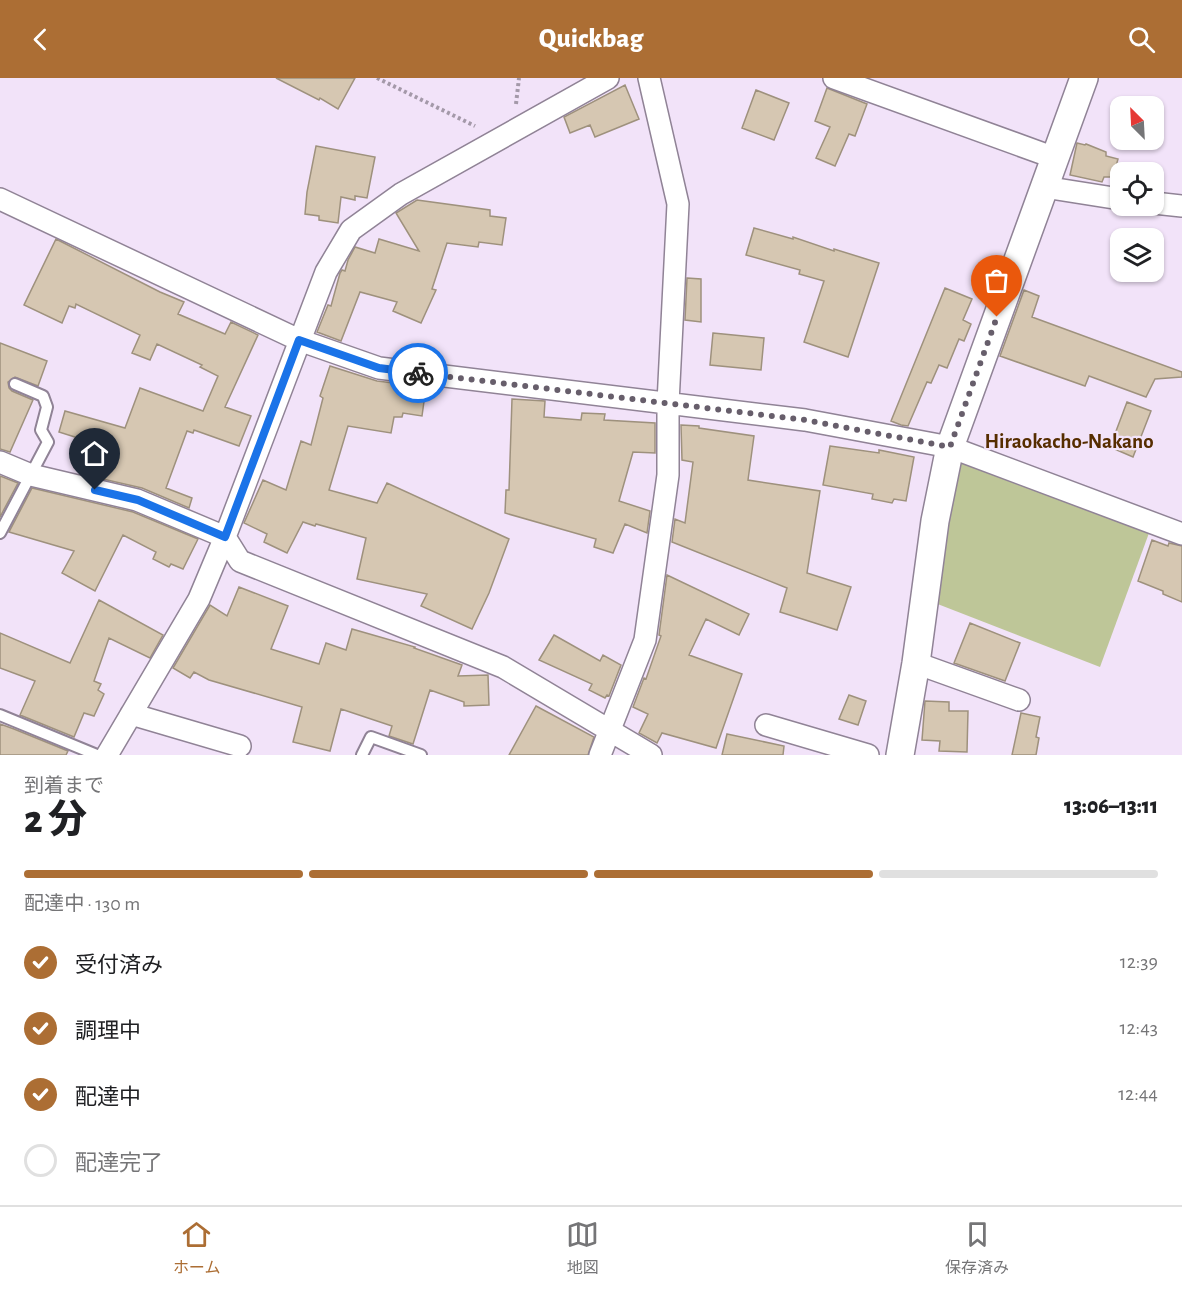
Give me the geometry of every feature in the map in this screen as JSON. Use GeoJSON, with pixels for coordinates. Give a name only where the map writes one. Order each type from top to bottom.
{"type":"FeatureCollection","features":[{"type":"Feature","properties":{"kind":"street"},"geometry":{"type":"LineString","coordinates":[[107,755],[199,599],[326,272],[351,230],[401,194],[608,78]]}},
{"type":"Feature","properties":{"kind":"street"},"geometry":{"type":"LineString","coordinates":[[600,755],[645,640],[668,475],[668,404],[678,204],[649,78]]}},
{"type":"Feature","properties":{"kind":"street"},"geometry":{"type":"LineString","coordinates":[[834,78],[1055,158]]}},
{"type":"Feature","properties":{"kind":"street"},"geometry":{"type":"LineString","coordinates":[[900,755],[916,663],[935,520],[950,447],[1084,78]]}},
{"type":"Feature","properties":{"kind":"street"},"geometry":{"type":"LineString","coordinates":[[1044,187],[1110,197]]}},
{"type":"Feature","properties":{"kind":"street"},"geometry":{"type":"LineString","coordinates":[[0,199],[299,340],[379,368],[805,420],[950,447],[1182,534]]}},
{"type":"Feature","properties":{"kind":"street"},"geometry":{"type":"LineString","coordinates":[[1164,204],[1182,206]]}},
{"type":"Feature","properties":{"kind":"street"},"geometry":{"type":"LineString","coordinates":[[0,462],[31,476],[138,500],[225,537],[240,561],[503,667],[651,755]]}},
{"type":"Feature","properties":{"kind":"street"},"geometry":{"type":"LineString","coordinates":[[916,663],[1019,700]]}},
{"type":"Feature","properties":{"kind":"street"},"geometry":{"type":"LineString","coordinates":[[132,714],[240,746]]}},
{"type":"Feature","properties":{"kind":"street"},"geometry":{"type":"LineString","coordinates":[[766,725],[868,755]]}},
{"type":"Feature","properties":{"kind":"lane"},"geometry":{"type":"LineString","coordinates":[[0,532],[48,442],[41,430],[47,407],[43,396],[15,384]]}},
{"type":"Feature","properties":{"kind":"lane"},"geometry":{"type":"LineString","coordinates":[[0,715],[97,755]]}},
{"type":"Feature","properties":{"kind":"lane"},"geometry":{"type":"LineString","coordinates":[[362,755],[371,737],[421,755]]}},
{"type":"Feature","properties":{"kind":"path"},"geometry":{"type":"LineString","coordinates":[[377,78],[500,138]]}},
{"type":"Feature","properties":{"kind":"green space"},"geometry":{"type":"Polygon","coordinates":[[[962,462],[1149,533],[1100,667],[935,603],[954,468],[962,462]]]}},
{"type":"Feature","properties":{"kind":"building"},"geometry":{"type":"Polygon","coordinates":[[[276,78],[355,78],[338,109],[276,78]]]}},
{"type":"Feature","properties":{"kind":"building"},"geometry":{"type":"Polygon","coordinates":[[[625,85],[639,119],[595,137],[590,125],[570,133],[564,117],[625,85]]]}},
{"type":"Feature","properties":{"kind":"building"},"geometry":{"type":"Polygon","coordinates":[[[827,88],[867,104],[855,136],[849,134],[835,166],[816,158],[830,127],[815,121],[827,88]]]}},
{"type":"Feature","properties":{"kind":"building"},"geometry":{"type":"Polygon","coordinates":[[[756,90],[789,103],[774,140],[742,128],[756,90]]]}},
{"type":"Feature","properties":{"kind":"building"},"geometry":{"type":"Polygon","coordinates":[[[1077,143],[1086,144],[1106,152],[1106,156],[1118,159],[1117,162],[1110,162],[1110,177],[1104,177],[1102,182],[1070,175],[1077,143]]]}},
{"type":"Feature","properties":{"kind":"building"},"geometry":{"type":"Polygon","coordinates":[[[316,146],[375,157],[367,198],[355,196],[355,200],[341,197],[338,223],[319,220],[319,216],[305,214],[316,146]]]}},
{"type":"Feature","properties":{"kind":"building"},"geometry":{"type":"Polygon","coordinates":[[[417,200],[490,210],[490,216],[506,218],[502,245],[479,242],[478,247],[447,243],[432,289],[436,290],[421,323],[393,311],[397,302],[360,292],[341,341],[317,332],[328,305],[331,306],[340,273],[342,270],[345,271],[355,247],[375,253],[379,239],[419,251],[396,213],[417,200]]]}},
{"type":"Feature","properties":{"kind":"building"},"geometry":{"type":"Polygon","coordinates":[[[754,228],[793,239],[793,237],[879,263],[848,357],[804,342],[824,281],[799,274],[800,270],[746,255],[754,228]]]}},
{"type":"Feature","properties":{"kind":"building"},"geometry":{"type":"Polygon","coordinates":[[[56,239],[184,302],[178,314],[225,334],[231,322],[258,335],[225,407],[251,416],[239,446],[194,430],[193,433],[187,431],[166,488],[192,498],[189,508],[142,488],[94,477],[99,459],[74,451],[78,438],[59,432],[65,411],[125,428],[140,388],[203,411],[218,376],[200,367],[202,365],[157,344],[150,360],[132,353],[140,335],[76,304],[75,308],[69,306],[62,323],[24,305],[56,239]]]}},
{"type":"Feature","properties":{"kind":"building"},"geometry":{"type":"Polygon","coordinates":[[[687,278],[701,279],[701,322],[685,320],[687,278]]]}},
{"type":"Feature","properties":{"kind":"building"},"geometry":{"type":"Polygon","coordinates":[[[945,288],[972,299],[963,320],[971,324],[964,341],[959,339],[947,368],[939,365],[931,383],[927,382],[908,426],[901,425],[891,421],[945,288]]]}},
{"type":"Feature","properties":{"kind":"building"},"geometry":{"type":"Polygon","coordinates":[[[1024,290],[1039,296],[1032,317],[1182,372],[1182,377],[1155,379],[1146,397],[1089,376],[1085,386],[1000,356],[1024,290]]]}},
{"type":"Feature","properties":{"kind":"building"},"geometry":{"type":"Polygon","coordinates":[[[713,333],[764,338],[761,370],[710,365],[713,333]]]}},
{"type":"Feature","properties":{"kind":"building"},"geometry":{"type":"Polygon","coordinates":[[[0,343],[47,361],[38,386],[15,377],[8,382],[12,391],[33,400],[10,452],[0,449],[0,343]]]}},
{"type":"Feature","properties":{"kind":"building"},"geometry":{"type":"Polygon","coordinates":[[[330,366],[377,381],[426,387],[422,416],[403,413],[402,417],[394,417],[391,433],[348,426],[329,490],[377,503],[387,483],[509,539],[489,593],[472,629],[421,606],[427,594],[357,579],[366,538],[303,522],[287,553],[264,542],[267,534],[244,523],[263,480],[286,490],[301,441],[311,445],[323,398],[320,396],[330,366]]]}},
{"type":"Feature","properties":{"kind":"building"},"geometry":{"type":"Polygon","coordinates":[[[512,399],[545,401],[544,417],[581,420],[582,413],[605,414],[604,420],[655,423],[655,453],[633,452],[619,501],[650,511],[647,533],[625,524],[613,553],[594,547],[596,539],[505,513],[506,490],[509,490],[512,399]]]}},
{"type":"Feature","properties":{"kind":"building"},"geometry":{"type":"Polygon","coordinates":[[[1127,402],[1151,411],[1133,457],[1110,447],[1127,402]]]}},
{"type":"Feature","properties":{"kind":"building"},"geometry":{"type":"Polygon","coordinates":[[[681,425],[754,436],[748,480],[820,491],[807,573],[851,587],[837,630],[780,612],[787,588],[672,542],[675,519],[685,523],[693,462],[682,460],[681,425]]]}},
{"type":"Feature","properties":{"kind":"building"},"geometry":{"type":"Polygon","coordinates":[[[830,446],[879,453],[879,450],[914,457],[906,501],[894,499],[892,503],[872,499],[873,494],[823,485],[830,446]]]}},
{"type":"Feature","properties":{"kind":"building"},"geometry":{"type":"Polygon","coordinates":[[[0,476],[18,483],[0,517],[0,476]]]}},
{"type":"Feature","properties":{"kind":"building"},"geometry":{"type":"Polygon","coordinates":[[[32,488],[133,512],[198,539],[183,569],[171,564],[169,567],[153,559],[156,552],[123,535],[95,591],[62,573],[74,551],[9,532],[32,488]]]}},
{"type":"Feature","properties":{"kind":"building"},"geometry":{"type":"Polygon","coordinates":[[[1152,540],[1168,546],[1169,543],[1182,546],[1182,602],[1138,581],[1152,540]]]}},
{"type":"Feature","properties":{"kind":"building"},"geometry":{"type":"Polygon","coordinates":[[[667,575],[749,614],[739,635],[706,619],[689,655],[742,674],[716,748],[662,733],[657,743],[639,733],[648,714],[633,707],[644,678],[646,679],[661,636],[659,635],[667,575]]]}},
{"type":"Feature","properties":{"kind":"building"},"geometry":{"type":"Polygon","coordinates":[[[239,587],[288,606],[271,649],[319,664],[326,643],[346,650],[352,629],[415,647],[462,665],[458,676],[488,675],[489,705],[464,706],[464,702],[430,690],[413,744],[389,736],[392,726],[341,709],[330,751],[293,742],[302,707],[209,680],[194,672],[190,678],[173,668],[210,605],[227,616],[239,587]]]}},
{"type":"Feature","properties":{"kind":"building"},"geometry":{"type":"Polygon","coordinates":[[[99,600],[163,635],[150,658],[109,638],[94,681],[101,684],[98,690],[104,694],[94,716],[84,713],[74,737],[20,715],[35,681],[0,668],[0,633],[70,663],[99,600]]]}},
{"type":"Feature","properties":{"kind":"building"},"geometry":{"type":"Polygon","coordinates":[[[970,623],[1020,643],[1005,681],[954,663],[970,623]]]}},
{"type":"Feature","properties":{"kind":"building"},"geometry":{"type":"Polygon","coordinates":[[[554,635],[600,661],[603,655],[621,665],[609,696],[605,698],[589,690],[592,684],[539,660],[554,635]]]}},
{"type":"Feature","properties":{"kind":"building"},"geometry":{"type":"Polygon","coordinates":[[[849,695],[866,701],[858,725],[839,719],[849,695]]]}},
{"type":"Feature","properties":{"kind":"building"},"geometry":{"type":"Polygon","coordinates":[[[925,701],[949,702],[949,711],[968,711],[967,752],[939,751],[940,741],[922,740],[925,701]]]}},
{"type":"Feature","properties":{"kind":"building"},"geometry":{"type":"Polygon","coordinates":[[[536,706],[594,737],[588,755],[509,755],[536,706]]]}},
{"type":"Feature","properties":{"kind":"building"},"geometry":{"type":"Polygon","coordinates":[[[1021,713],[1040,717],[1036,737],[1039,738],[1036,755],[1012,755],[1021,713]]]}},
{"type":"Feature","properties":{"kind":"building"},"geometry":{"type":"Polygon","coordinates":[[[0,724],[68,751],[66,755],[0,755],[0,724]]]}},
{"type":"Feature","properties":{"kind":"building"},"geometry":{"type":"Polygon","coordinates":[[[727,734],[784,746],[783,755],[722,755],[727,734]]]}},
{"type":"Feature","properties":{"kind":"way so far"},"geometry":{"type":"LineString","coordinates":[[418,373],[805,420],[950,447],[997,317]]}},
{"type":"Feature","properties":{"kind":"district","name":"Hiraokacho-Nakano"},"geometry":{"type":"Point","coordinates":[1069,441]}},
{"type":"Feature","properties":{"kind":"route"},"geometry":{"type":"LineString","coordinates":[[95,490],[138,500],[225,537],[299,340],[379,368],[418,373]]}}]}
